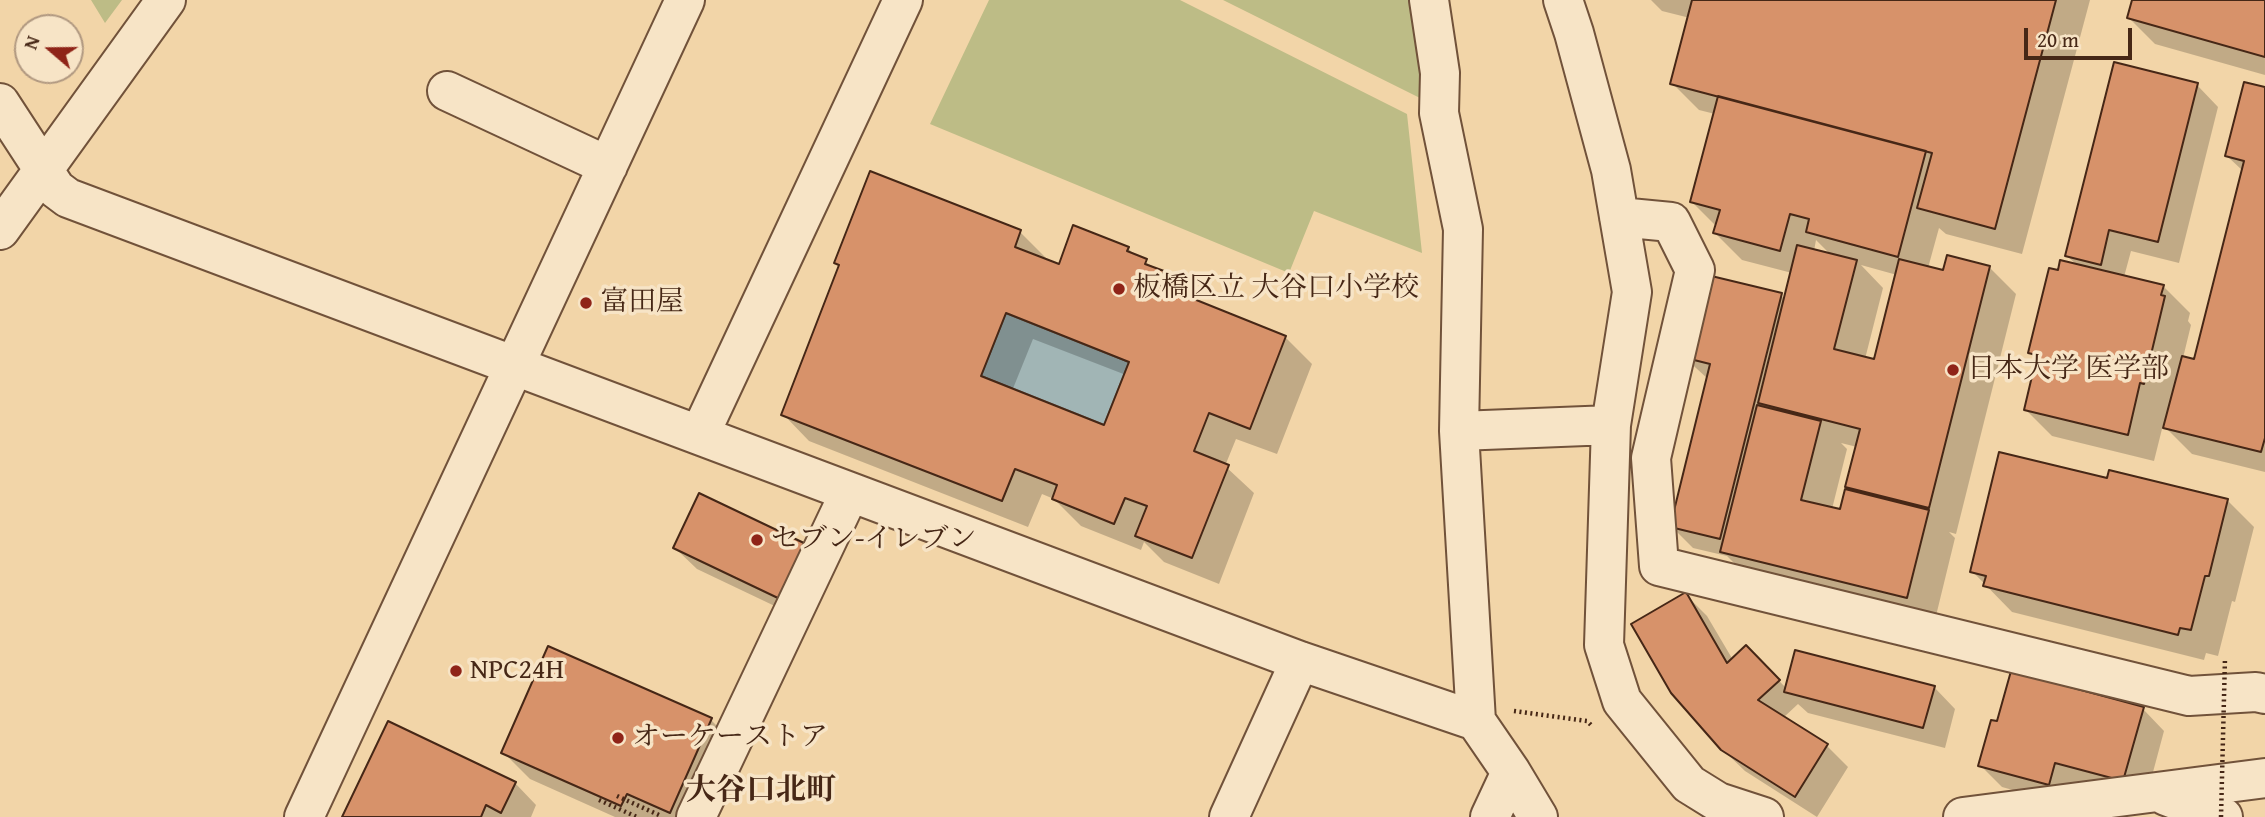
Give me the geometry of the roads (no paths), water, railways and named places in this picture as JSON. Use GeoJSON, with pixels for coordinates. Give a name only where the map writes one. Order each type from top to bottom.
{"type":"FeatureCollection","features":[{"type":"Feature","properties":{"kind":"street"},"geometry":{"type":"LineString","coordinates":[[0,230],[166,0]]}},
{"type":"Feature","properties":{"kind":"street"},"geometry":{"type":"LineString","coordinates":[[304,817],[685,0]]}},
{"type":"Feature","properties":{"kind":"street"},"geometry":{"type":"LineString","coordinates":[[699,434],[902,0]]}},
{"type":"Feature","properties":{"kind":"street"},"geometry":{"type":"LineString","coordinates":[[1429,0],[1440,73],[1439,113],[1463,229],[1458,431],[1476,721],[1538,817]]}},
{"type":"Feature","properties":{"kind":"street"},"geometry":{"type":"LineString","coordinates":[[1563,0],[1611,170],[1632,292],[1611,425],[1604,645],[1622,701],[1689,784],[1718,802],[1764,817]]}},
{"type":"Feature","properties":{"kind":"street"},"geometry":{"type":"LineString","coordinates":[[446,91],[608,166]]}},
{"type":"Feature","properties":{"kind":"street"},"geometry":{"type":"LineString","coordinates":[[0,103],[56,189],[68,198],[1300,661],[1476,721]]}},
{"type":"Feature","properties":{"kind":"street"},"geometry":{"type":"LineString","coordinates":[[1619,217],[1671,222],[1695,270],[1651,458],[1660,566],[2189,696],[2256,692],[2265,694]]}},
{"type":"Feature","properties":{"kind":"street"},"geometry":{"type":"LineString","coordinates":[[1458,431],[1611,425]]}},
{"type":"Feature","properties":{"kind":"street"},"geometry":{"type":"LineString","coordinates":[[696,817],[850,492]]}},
{"type":"Feature","properties":{"kind":"street"},"geometry":{"type":"LineString","coordinates":[[1229,817],[1300,661]]}},
{"type":"Feature","properties":{"kind":"street"},"geometry":{"type":"LineString","coordinates":[[1490,817],[1511,772]]}},
{"type":"Feature","properties":{"kind":"street"},"geometry":{"type":"LineString","coordinates":[[1963,817],[2265,779]]}},
{"type":"Feature","properties":{"kind":"street"},"geometry":{"type":"LineString","coordinates":[[2157,793],[2222,817]]}},
{"type":"Feature","properties":{"kind":"place","name":"板橋区立 大谷口小学校"},"geometry":{"type":"Point","coordinates":[1119,289]}},
{"type":"Feature","properties":{"kind":"place","name":"富田屋"},"geometry":{"type":"Point","coordinates":[586,303]}},
{"type":"Feature","properties":{"kind":"place","name":"日本大学 医学部"},"geometry":{"type":"Point","coordinates":[1953,370]}},
{"type":"Feature","properties":{"kind":"place","name":"セブン-イレブン"},"geometry":{"type":"Point","coordinates":[757,540]}},
{"type":"Feature","properties":{"kind":"place","name":"NPC24H"},"geometry":{"type":"Point","coordinates":[456,671]}},
{"type":"Feature","properties":{"kind":"place","name":"オーケーストア"},"geometry":{"type":"Point","coordinates":[618,738]}},
{"type":"Feature","properties":{"kind":"district","name":"大谷口北町"},"geometry":{"type":"Point","coordinates":[761,791]}}]}
